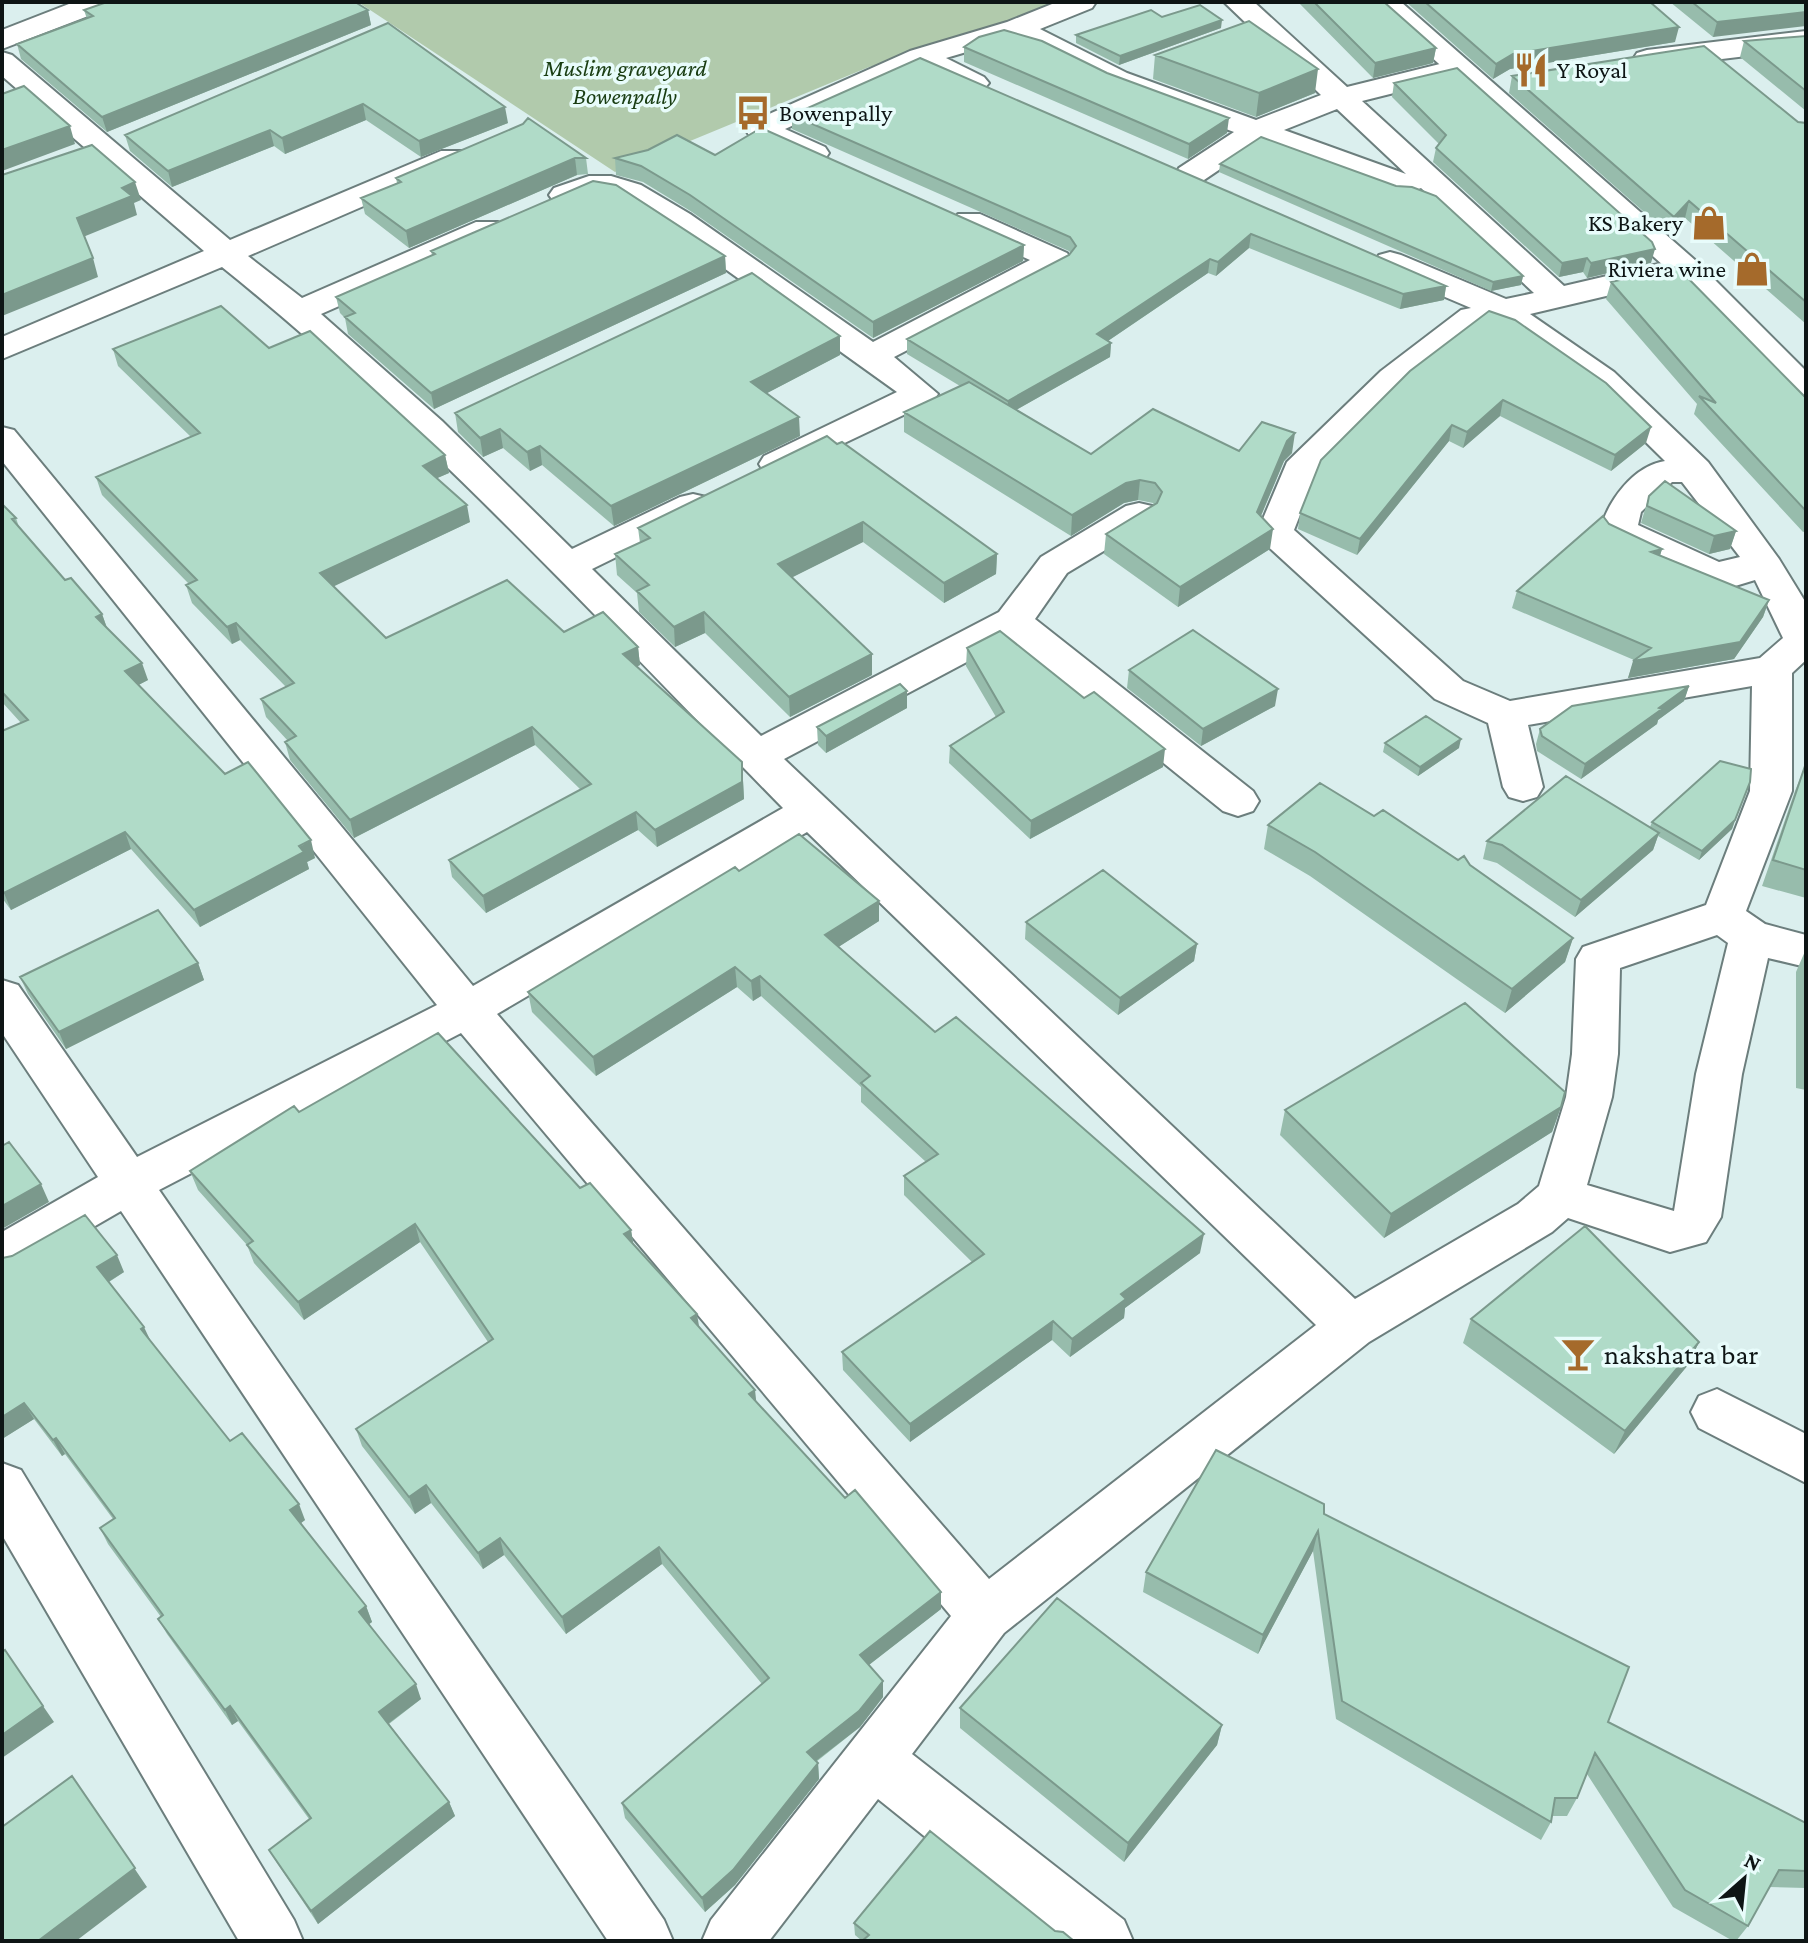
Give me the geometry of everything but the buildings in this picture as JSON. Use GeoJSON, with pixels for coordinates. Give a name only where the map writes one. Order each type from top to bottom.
{"type":"FeatureCollection","features":[{"type":"Feature","properties":{"kind":"main road"},"geometry":{"type":"LineString","coordinates":[[2,40],[99,2]]}},
{"type":"Feature","properties":{"kind":"main road"},"geometry":{"type":"LineString","coordinates":[[849,168],[760,129],[920,57],[1017,28],[1082,2]]}},
{"type":"Feature","properties":{"kind":"main road"},"geometry":{"type":"LineString","coordinates":[[1238,2],[1556,296]]}},
{"type":"Feature","properties":{"kind":"main road"},"geometry":{"type":"LineString","coordinates":[[1384,2],[1463,68],[1685,268],[1806,390]]}},
{"type":"Feature","properties":{"kind":"main road"},"geometry":{"type":"LineString","coordinates":[[1416,2],[1510,81],[1806,350]]}},
{"type":"Feature","properties":{"kind":"main road"},"geometry":{"type":"LineString","coordinates":[[1235,36],[1265,25]]}},
{"type":"Feature","properties":{"kind":"main road"},"geometry":{"type":"LineString","coordinates":[[1017,28],[1117,79],[1407,185]]}},
{"type":"Feature","properties":{"kind":"main road"},"geometry":{"type":"LineString","coordinates":[[1683,30],[1739,76]]}},
{"type":"Feature","properties":{"kind":"main road"},"geometry":{"type":"LineString","coordinates":[[1616,64],[1706,49],[1806,40]]}},
{"type":"Feature","properties":{"kind":"main road"},"geometry":{"type":"LineString","coordinates":[[920,57],[1008,97]]}},
{"type":"Feature","properties":{"kind":"main road"},"geometry":{"type":"LineString","coordinates":[[2,61],[224,252],[444,421],[569,565],[811,811],[1351,1327]]}},
{"type":"Feature","properties":{"kind":"main road"},"geometry":{"type":"LineString","coordinates":[[1117,79],[1161,62]]}},
{"type":"Feature","properties":{"kind":"main road"},"geometry":{"type":"LineString","coordinates":[[1190,175],[1257,130],[1342,97],[1463,68]]}},
{"type":"Feature","properties":{"kind":"main road"},"geometry":{"type":"LineString","coordinates":[[2,349],[484,144]]}},
{"type":"Feature","properties":{"kind":"main road"},"geometry":{"type":"LineString","coordinates":[[1148,157],[1232,193]]}},
{"type":"Feature","properties":{"kind":"main road"},"geometry":{"type":"LineString","coordinates":[[299,312],[589,185],[611,185],[630,192],[679,221],[742,281],[871,356],[921,394],[569,565]]}},
{"type":"Feature","properties":{"kind":"main road"},"geometry":{"type":"LineString","coordinates":[[871,356],[1056,260],[945,211]]}},
{"type":"Feature","properties":{"kind":"main road"},"geometry":{"type":"LineString","coordinates":[[1358,248],[1499,309],[1580,362],[1651,421],[1695,470],[1801,615],[1803,641],[1772,669],[1506,715],[1449,690],[1275,533],[1300,470],[1393,378],[1473,317],[1499,309],[1685,268]]}},
{"type":"Feature","properties":{"kind":"main road"},"geometry":{"type":"LineString","coordinates":[[2,438],[467,1010],[985,1615]]}},
{"type":"Feature","properties":{"kind":"main road"},"geometry":{"type":"LineString","coordinates":[[1695,470],[1662,472],[1624,508],[1618,530],[1722,578],[1733,570],[1766,567]]}},
{"type":"Feature","properties":{"kind":"main road"},"geometry":{"type":"LineString","coordinates":[[758,755],[1013,621],[1054,565],[1139,514]]}},
{"type":"Feature","properties":{"kind":"main road"},"geometry":{"type":"LineString","coordinates":[[1013,621],[1238,801]]}},
{"type":"Feature","properties":{"kind":"main road"},"geometry":{"type":"LineString","coordinates":[[1560,1196],[1670,1232],[1689,1228],[1697,1217],[1737,926],[1771,791],[1772,669]]}},
{"type":"Feature","properties":{"kind":"main road"},"geometry":{"type":"LineString","coordinates":[[1506,715],[1523,787]]}},
{"type":"Feature","properties":{"kind":"main road"},"geometry":{"type":"LineString","coordinates":[[2,1256],[129,1183],[467,1010],[811,811]]}},
{"type":"Feature","properties":{"kind":"main road"},"geometry":{"type":"LineString","coordinates":[[732,1941],[985,1615],[1351,1327],[1535,1218],[1560,1196],[1589,1097],[1595,1054],[1585,950],[1737,926],[1806,951]]}},
{"type":"Feature","properties":{"kind":"main road"},"geometry":{"type":"LineString","coordinates":[[2,997],[643,1941]]}},
{"type":"Feature","properties":{"kind":"main road"},"geometry":{"type":"LineString","coordinates":[[1717,1412],[1806,1460]]}},
{"type":"Feature","properties":{"kind":"main road"},"geometry":{"type":"LineString","coordinates":[[2,1487],[273,1941]]}},
{"type":"Feature","properties":{"kind":"main road"},"geometry":{"type":"LineString","coordinates":[[873,1759],[1103,1941]]}},
{"type":"Feature","properties":{"kind":"green space","name":"Muslim graveyard Bowenpally"},"geometry":{"type":"Polygon","coordinates":[[[358,2],[1085,2],[869,67],[615,172],[358,2]]]}},
{"type":"Feature","properties":{"kind":"place","name":"Y Royal"},"geometry":{"type":"Point","coordinates":[1531,70]}},
{"type":"Feature","properties":{"kind":"place","name":"Bowenpally"},"geometry":{"type":"Point","coordinates":[753,113]}},
{"type":"Feature","properties":{"kind":"place","name":"KS Bakery"},"geometry":{"type":"Point","coordinates":[1709,223]}},
{"type":"Feature","properties":{"kind":"place","name":"Riviera wine"},"geometry":{"type":"Point","coordinates":[1752,269]}},
{"type":"Feature","properties":{"kind":"place","name":"nakshatra bar"},"geometry":{"type":"Point","coordinates":[1578,1354]}}]}
